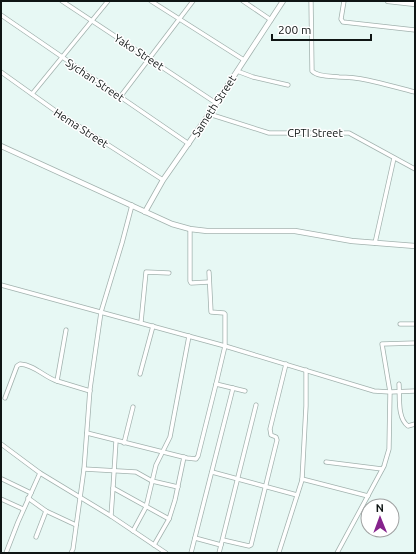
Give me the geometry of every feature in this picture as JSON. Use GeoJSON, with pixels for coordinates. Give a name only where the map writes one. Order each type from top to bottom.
{"type":"FeatureCollection","features":[{"type":"Feature","properties":{"kind":"street","name":"Yako Street"},"geometry":{"type":"LineString","coordinates":[[62,1],[216,103]]}},
{"type":"Feature","properties":{"kind":"street"},"geometry":{"type":"LineString","coordinates":[[32,94],[108,1]]}},
{"type":"Feature","properties":{"kind":"street"},"geometry":{"type":"LineString","coordinates":[[151,1],[244,60]]}},
{"type":"Feature","properties":{"kind":"street"},"geometry":{"type":"LineString","coordinates":[[120,97],[193,1]]}},
{"type":"Feature","properties":{"kind":"street"},"geometry":{"type":"LineString","coordinates":[[243,1],[271,20]]}},
{"type":"Feature","properties":{"kind":"street","name":"Sameth Street"},"geometry":{"type":"LineString","coordinates":[[145,212],[163,180],[189,144],[283,1]]}},
{"type":"Feature","properties":{"kind":"street"},"geometry":{"type":"LineString","coordinates":[[311,1],[312,71],[314,74],[356,77],[415,92]]}},
{"type":"Feature","properties":{"kind":"street"},"geometry":{"type":"LineString","coordinates":[[344,1],[341,18],[343,22],[415,30]]}},
{"type":"Feature","properties":{"kind":"street"},"geometry":{"type":"LineString","coordinates":[[388,1],[415,4]]}},
{"type":"Feature","properties":{"kind":"street","name":"Sychan Street"},"geometry":{"type":"LineString","coordinates":[[1,15],[189,144]]}},
{"type":"Feature","properties":{"kind":"street"},"geometry":{"type":"LineString","coordinates":[[237,71],[253,77],[288,85]]}},
{"type":"Feature","properties":{"kind":"street","name":"Hema Street"},"geometry":{"type":"LineString","coordinates":[[1,72],[57,112],[163,180]]}},
{"type":"Feature","properties":{"kind":"street","name":"CPTI Street"},"geometry":{"type":"LineString","coordinates":[[209,114],[269,133],[349,132],[415,169]]}},
{"type":"Feature","properties":{"kind":"street"},"geometry":{"type":"LineString","coordinates":[[1,146],[172,224],[190,229],[207,231],[295,231],[352,241],[415,246]]}},
{"type":"Feature","properties":{"kind":"street"},"geometry":{"type":"LineString","coordinates":[[375,243],[394,158]]}},
{"type":"Feature","properties":{"kind":"street"},"geometry":{"type":"LineString","coordinates":[[71,553],[73,549],[84,469],[90,391],[101,312],[132,205]]}},
{"type":"Feature","properties":{"kind":"street"},"geometry":{"type":"LineString","coordinates":[[190,229],[190,282],[209,282]]}},
{"type":"Feature","properties":{"kind":"street"},"geometry":{"type":"LineString","coordinates":[[142,322],[146,272],[169,273]]}},
{"type":"Feature","properties":{"kind":"street"},"geometry":{"type":"LineString","coordinates":[[87,433],[196,459],[225,346],[225,314],[211,312],[209,282],[210,272]]}},
{"type":"Feature","properties":{"kind":"street"},"geometry":{"type":"LineString","coordinates":[[1,285],[142,322],[374,391],[415,391]]}},
{"type":"Feature","properties":{"kind":"street"},"geometry":{"type":"LineString","coordinates":[[400,324],[415,324]]}},
{"type":"Feature","properties":{"kind":"street"},"geometry":{"type":"LineString","coordinates":[[140,374],[153,326]]}},
{"type":"Feature","properties":{"kind":"street"},"geometry":{"type":"LineString","coordinates":[[57,381],[66,330]]}},
{"type":"Feature","properties":{"kind":"street"},"geometry":{"type":"LineString","coordinates":[[132,531],[146,507],[156,465],[170,437],[189,336]]}},
{"type":"Feature","properties":{"kind":"street"},"geometry":{"type":"LineString","coordinates":[[337,553],[382,469],[389,449],[390,392],[382,344],[415,344]]}},
{"type":"Feature","properties":{"kind":"street"},"geometry":{"type":"LineString","coordinates":[[5,398],[17,366],[20,364],[34,367],[48,377],[57,381],[90,391]]}},
{"type":"Feature","properties":{"kind":"street"},"geometry":{"type":"LineString","coordinates":[[223,540],[249,546],[251,545],[277,440],[276,437],[271,435],[270,429],[286,364]]}},
{"type":"Feature","properties":{"kind":"street"},"geometry":{"type":"LineString","coordinates":[[279,552],[302,479],[306,406],[306,370]]}},
{"type":"Feature","properties":{"kind":"street"},"geometry":{"type":"LineString","coordinates":[[216,384],[245,391]]}},
{"type":"Feature","properties":{"kind":"street"},"geometry":{"type":"LineString","coordinates":[[399,384],[404,422],[408,426],[415,424]]}},
{"type":"Feature","properties":{"kind":"street"},"geometry":{"type":"LineString","coordinates":[[191,553],[233,388]]}},
{"type":"Feature","properties":{"kind":"street"},"geometry":{"type":"LineString","coordinates":[[220,553],[256,405]]}},
{"type":"Feature","properties":{"kind":"street"},"geometry":{"type":"LineString","coordinates":[[124,443],[133,407]]}},
{"type":"Feature","properties":{"kind":"street"},"geometry":{"type":"LineString","coordinates":[[111,516],[116,441]]}},
{"type":"Feature","properties":{"kind":"street"},"geometry":{"type":"LineString","coordinates":[[1,444],[40,473],[111,516],[166,553]]}},
{"type":"Feature","properties":{"kind":"street"},"geometry":{"type":"LineString","coordinates":[[154,545],[169,519],[178,487],[184,457]]}},
{"type":"Feature","properties":{"kind":"street"},"geometry":{"type":"LineString","coordinates":[[326,462],[382,469]]}},
{"type":"Feature","properties":{"kind":"street"},"geometry":{"type":"LineString","coordinates":[[84,469],[136,472],[152,481],[178,487]]}},
{"type":"Feature","properties":{"kind":"street"},"geometry":{"type":"LineString","coordinates":[[212,472],[297,495]]}},
{"type":"Feature","properties":{"kind":"street"},"geometry":{"type":"LineString","coordinates":[[6,553],[23,509],[40,473]]}},
{"type":"Feature","properties":{"kind":"street"},"geometry":{"type":"LineString","coordinates":[[2,479],[31,493]]}},
{"type":"Feature","properties":{"kind":"street"},"geometry":{"type":"LineString","coordinates":[[302,479],[368,496]]}},
{"type":"Feature","properties":{"kind":"street"},"geometry":{"type":"LineString","coordinates":[[113,488],[169,519]]}},
{"type":"Feature","properties":{"kind":"street"},"geometry":{"type":"LineString","coordinates":[[28,498],[46,511],[76,525]]}},
{"type":"Feature","properties":{"kind":"street"},"geometry":{"type":"LineString","coordinates":[[1,499],[23,509]]}},
{"type":"Feature","properties":{"kind":"street"},"geometry":{"type":"LineString","coordinates":[[36,537],[46,511]]}},
{"type":"Feature","properties":{"kind":"street"},"geometry":{"type":"LineString","coordinates":[[195,538],[222,545]]}}]}
